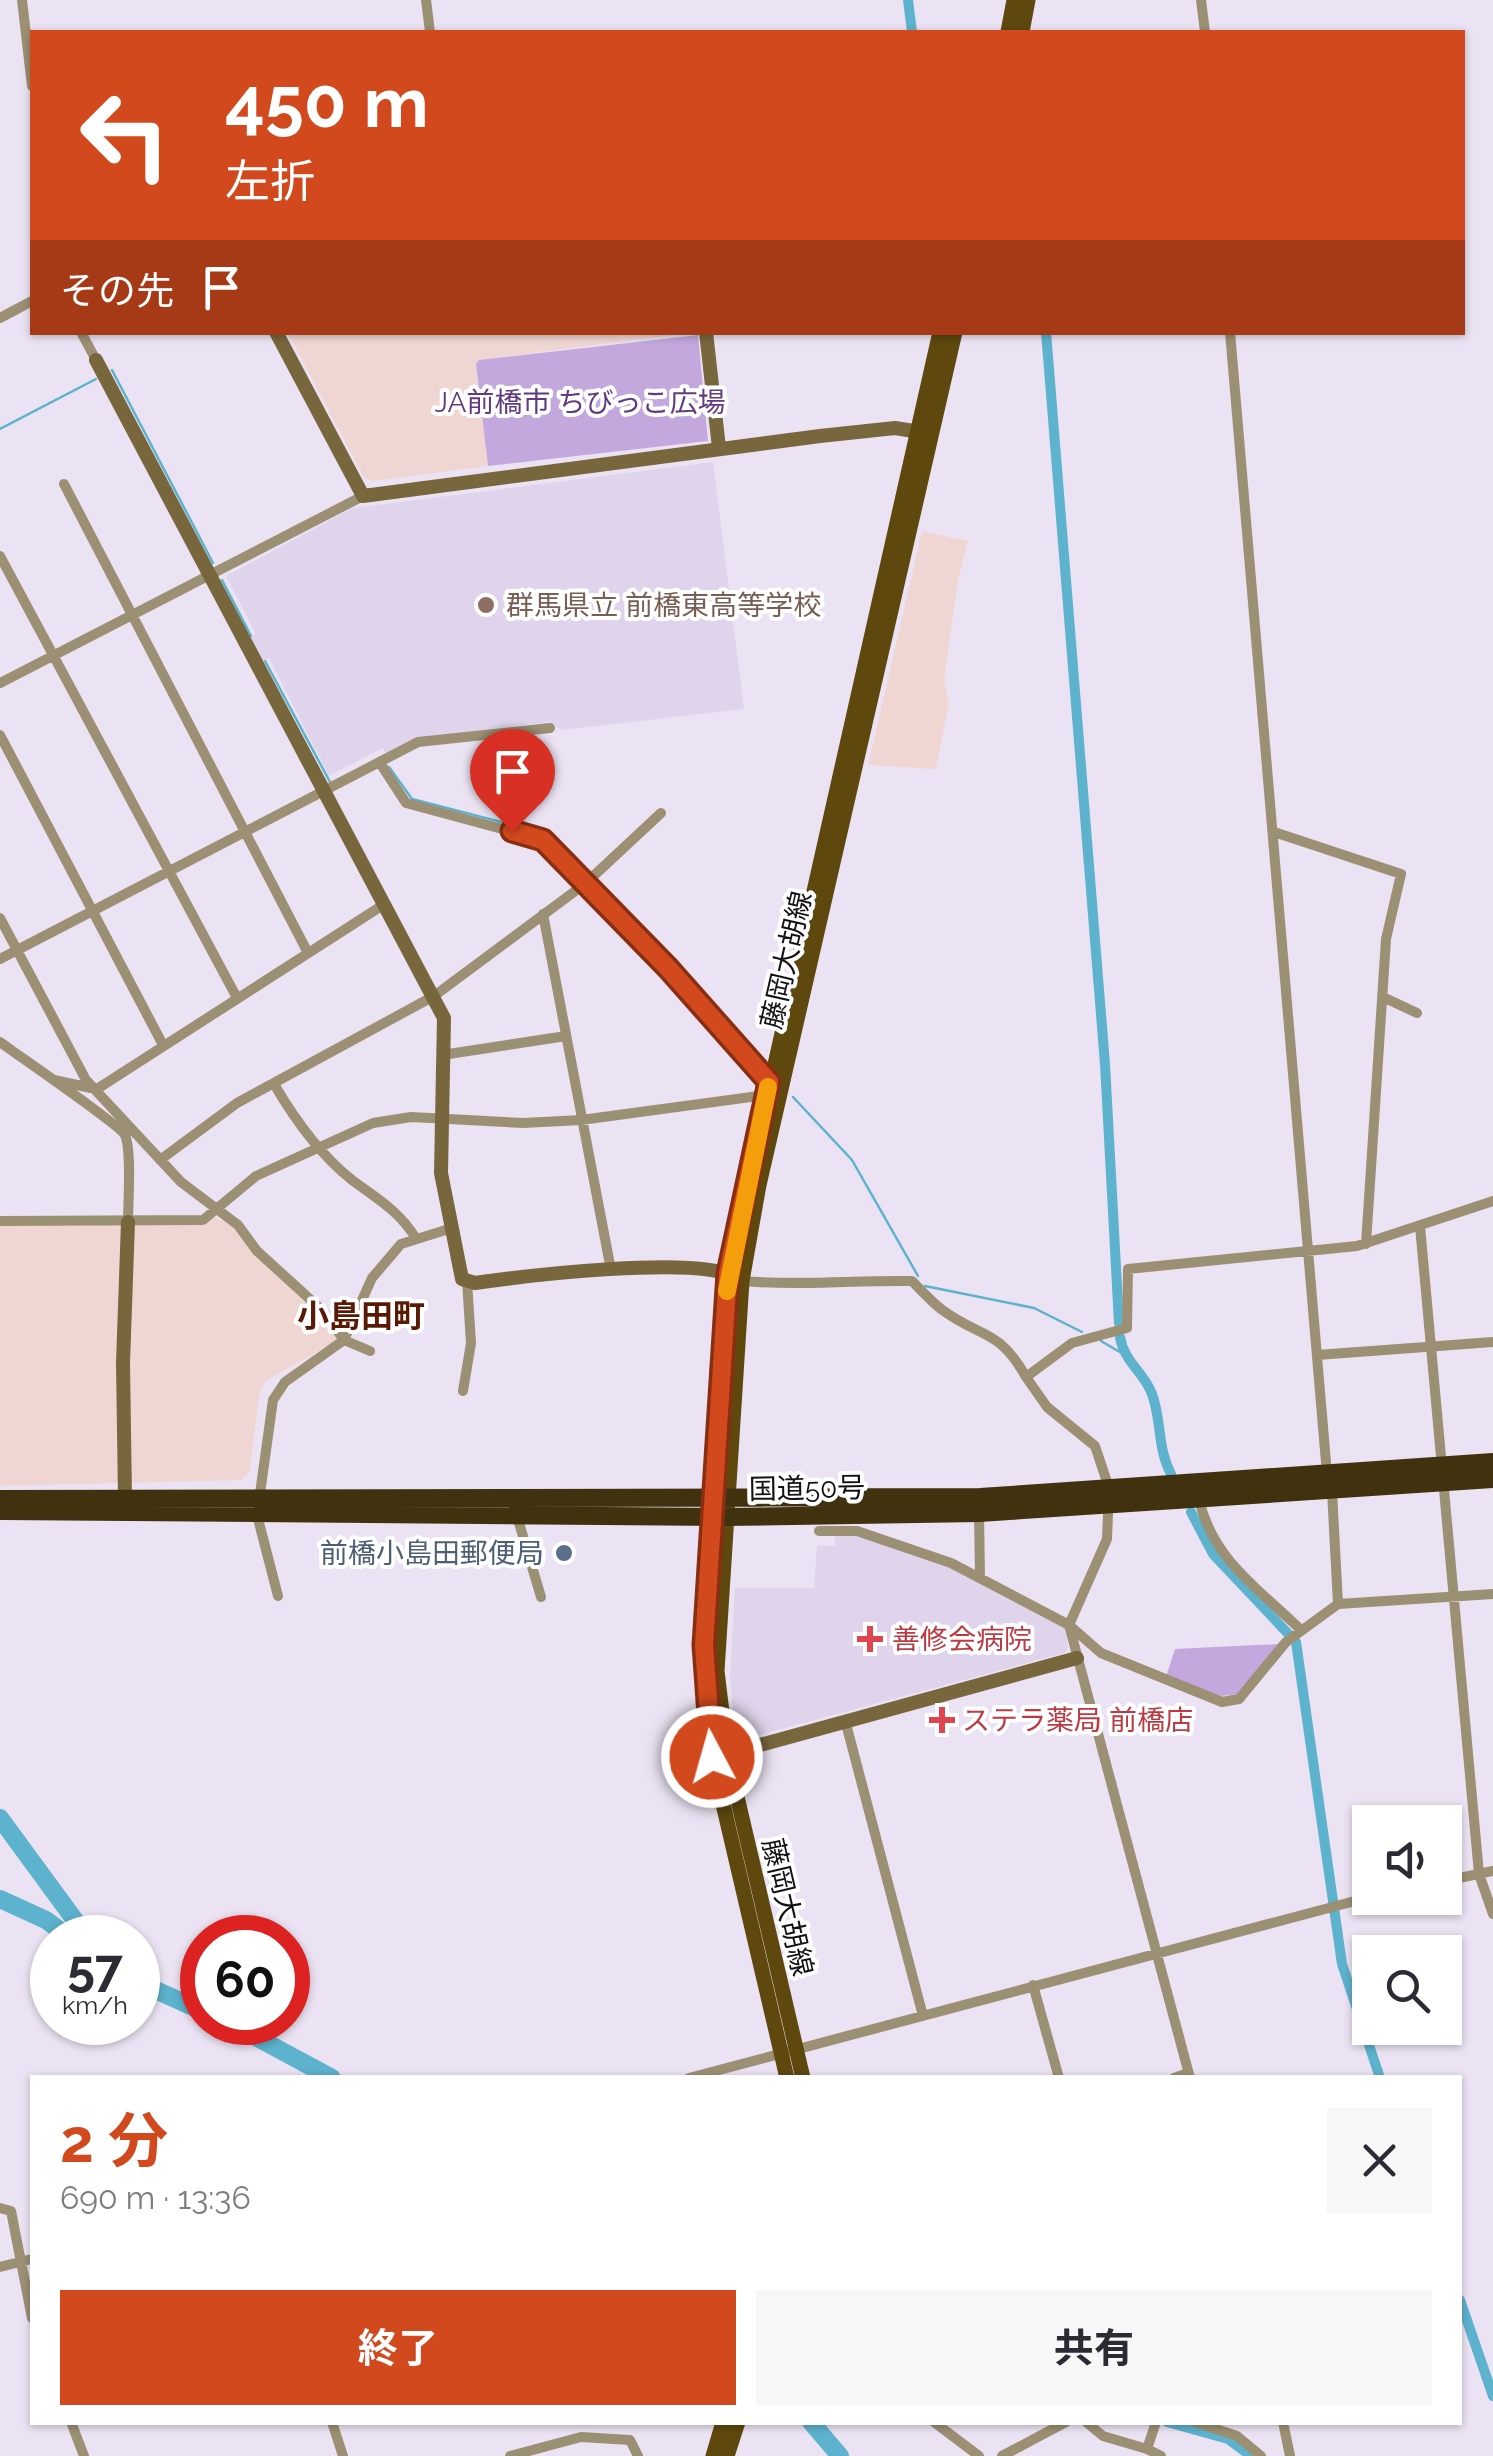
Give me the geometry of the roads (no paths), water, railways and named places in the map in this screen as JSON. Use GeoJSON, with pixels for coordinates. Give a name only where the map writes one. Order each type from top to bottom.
{"type":"FeatureCollection","features":[{"type":"Feature","properties":{"kind":"highway","name":"国道50号"},"geometry":{"type":"LineString","coordinates":[[0,1511],[258,1506],[979,1513],[1110,1497],[1440,1474],[1493,1462]]}},
{"type":"Feature","properties":{"kind":"highway","name":"国道50号"},"geometry":{"type":"LineString","coordinates":[[1440,1474],[1493,1479]]}},
{"type":"Feature","properties":{"kind":"highway","name":"国道50号"},"geometry":{"type":"LineString","coordinates":[[0,1499],[124,1500],[516,1516],[980,1497],[1199,1500],[1330,1482]]}},
{"type":"Feature","properties":{"kind":"main road"},"geometry":{"type":"LineString","coordinates":[[1008,30],[1014,0]]}},
{"type":"Feature","properties":{"kind":"main road"},"geometry":{"type":"LineString","coordinates":[[1022,30],[1028,0]]}},
{"type":"Feature","properties":{"kind":"main road","name":"藤岡大胡線"},"geometry":{"type":"LineString","coordinates":[[736,1277],[924,433],[940,335]]}},
{"type":"Feature","properties":{"kind":"main road","name":"藤岡大胡線"},"geometry":{"type":"LineString","coordinates":[[801,2075],[789,2051],[712,1757],[704,1645],[719,1508],[736,1277],[768,1088],[924,433],[954,335]]}},
{"type":"Feature","properties":{"kind":"main road","name":"藤岡大胡線"},"geometry":{"type":"LineString","coordinates":[[719,1508],[717,1671],[727,1754],[789,2051],[787,2075]]}},
{"type":"Feature","properties":{"kind":"main road"},"geometry":{"type":"LineString","coordinates":[[713,2456],[725,2441]]}},
{"type":"Feature","properties":{"kind":"street"},"geometry":{"type":"LineString","coordinates":[[22,0],[30,69]]}},
{"type":"Feature","properties":{"kind":"street"},"geometry":{"type":"LineString","coordinates":[[426,0],[430,30]]}},
{"type":"Feature","properties":{"kind":"street"},"geometry":{"type":"LineString","coordinates":[[1201,0],[1204,30]]}},
{"type":"Feature","properties":{"kind":"street"},"geometry":{"type":"LineString","coordinates":[[0,318],[30,302]]}},
{"type":"Feature","properties":{"kind":"street"},"geometry":{"type":"LineString","coordinates":[[83,335],[444,1018],[441,1173],[462,1279],[580,1268],[736,1277],[808,1286],[836,1280],[912,1282],[942,1310],[997,1337],[1010,1348],[1047,1406],[1096,1446],[1110,1497],[1107,1539],[1070,1625],[1189,2075]]}},
{"type":"Feature","properties":{"kind":"street"},"geometry":{"type":"LineString","coordinates":[[278,335],[363,496]]}},
{"type":"Feature","properties":{"kind":"street"},"geometry":{"type":"LineString","coordinates":[[706,335],[720,448]]}},
{"type":"Feature","properties":{"kind":"street"},"geometry":{"type":"LineString","coordinates":[[1230,335],[1338,1604]]}},
{"type":"Feature","properties":{"kind":"street"},"geometry":{"type":"LineString","coordinates":[[0,683],[363,496],[895,428],[924,433]]}},
{"type":"Feature","properties":{"kind":"street"},"geometry":{"type":"LineString","coordinates":[[64,484],[307,951]]}},
{"type":"Feature","properties":{"kind":"street"},"geometry":{"type":"LineString","coordinates":[[0,556],[236,996]]}},
{"type":"Feature","properties":{"kind":"street"},"geometry":{"type":"LineString","coordinates":[[0,959],[418,742],[550,728]]}},
{"type":"Feature","properties":{"kind":"street"},"geometry":{"type":"LineString","coordinates":[[0,734],[163,1045]]}},
{"type":"Feature","properties":{"kind":"street"},"geometry":{"type":"LineString","coordinates":[[380,763],[406,803],[543,840],[768,1088]]}},
{"type":"Feature","properties":{"kind":"street"},"geometry":{"type":"LineString","coordinates":[[160,1160],[237,1103],[434,996],[586,884],[661,813]]}},
{"type":"Feature","properties":{"kind":"street"},"geometry":{"type":"LineString","coordinates":[[1274,832],[1402,874],[1386,939],[1366,1244]]}},
{"type":"Feature","properties":{"kind":"street"},"geometry":{"type":"LineString","coordinates":[[48,1079],[97,1090],[236,996],[382,905]]}},
{"type":"Feature","properties":{"kind":"street"},"geometry":{"type":"LineString","coordinates":[[543,914],[611,1270]]}},
{"type":"Feature","properties":{"kind":"street"},"geometry":{"type":"LineString","coordinates":[[0,918],[86,1080],[160,1160],[323,1311],[344,1340],[370,1351]]}},
{"type":"Feature","properties":{"kind":"street"},"geometry":{"type":"LineString","coordinates":[[1383,998],[1417,1013]]}},
{"type":"Feature","properties":{"kind":"street"},"geometry":{"type":"LineString","coordinates":[[442,1055],[566,1036]]}},
{"type":"Feature","properties":{"kind":"street"},"geometry":{"type":"LineString","coordinates":[[0,1042],[48,1079],[108,1116],[126,1136],[124,1500]]}},
{"type":"Feature","properties":{"kind":"street"},"geometry":{"type":"LineString","coordinates":[[274,1084],[298,1124],[353,1180],[381,1196],[414,1237]]}},
{"type":"Feature","properties":{"kind":"street"},"geometry":{"type":"LineString","coordinates":[[0,1221],[203,1220],[256,1176],[373,1123],[440,1118],[523,1123],[581,1120],[768,1088]]}},
{"type":"Feature","properties":{"kind":"street"},"geometry":{"type":"LineString","coordinates":[[1026,1377],[1072,1343],[1127,1328],[1128,1269],[1310,1253],[1366,1244],[1493,1201]]}},
{"type":"Feature","properties":{"kind":"street"},"geometry":{"type":"LineString","coordinates":[[1420,1226],[1451,1597],[1480,1874],[1493,1914]]}},
{"type":"Feature","properties":{"kind":"street"},"geometry":{"type":"LineString","coordinates":[[278,1596],[258,1506],[273,1400],[284,1382],[344,1340],[372,1278],[401,1244],[452,1228]]}},
{"type":"Feature","properties":{"kind":"street"},"geometry":{"type":"LineString","coordinates":[[463,1391],[471,1343],[467,1281]]}},
{"type":"Feature","properties":{"kind":"street"},"geometry":{"type":"LineString","coordinates":[[1317,1355],[1493,1342]]}},
{"type":"Feature","properties":{"kind":"street"},"geometry":{"type":"LineString","coordinates":[[1199,1500],[1206,1530],[1221,1552],[1301,1630]]}},
{"type":"Feature","properties":{"kind":"street"},"geometry":{"type":"LineString","coordinates":[[979,1513],[980,1577]]}},
{"type":"Feature","properties":{"kind":"street"},"geometry":{"type":"LineString","coordinates":[[516,1516],[541,1597]]}},
{"type":"Feature","properties":{"kind":"street"},"geometry":{"type":"LineString","coordinates":[[819,1531],[857,1530],[980,1577],[1070,1625],[1100,1653],[1222,1702],[1239,1699],[1251,1689],[1286,1642],[1338,1604],[1493,1594]]}},
{"type":"Feature","properties":{"kind":"street"},"geometry":{"type":"LineString","coordinates":[[727,1754],[1077,1658]]}},
{"type":"Feature","properties":{"kind":"street"},"geometry":{"type":"LineString","coordinates":[[845,1720],[923,2016]]}},
{"type":"Feature","properties":{"kind":"street"},"geometry":{"type":"LineString","coordinates":[[1462,1878],[1493,1871]]}},
{"type":"Feature","properties":{"kind":"street"},"geometry":{"type":"LineString","coordinates":[[700,2075],[1352,1902]]}},
{"type":"Feature","properties":{"kind":"street"},"geometry":{"type":"LineString","coordinates":[[1033,1985],[1058,2075]]}},
{"type":"Feature","properties":{"kind":"street"},"geometry":{"type":"LineString","coordinates":[[0,2208],[11,2211],[30,2309]]}},
{"type":"Feature","properties":{"kind":"street"},"geometry":{"type":"LineString","coordinates":[[0,2267],[30,2259]]}},
{"type":"Feature","properties":{"kind":"street"},"geometry":{"type":"LineString","coordinates":[[72,2425],[84,2456]]}},
{"type":"Feature","properties":{"kind":"street"},"geometry":{"type":"LineString","coordinates":[[333,2425],[343,2456]]}},
{"type":"Feature","properties":{"kind":"street"},"geometry":{"type":"LineString","coordinates":[[938,2425],[979,2456]]}},
{"type":"Feature","properties":{"kind":"street"},"geometry":{"type":"LineString","coordinates":[[1002,2456],[1060,2425]]}},
{"type":"Feature","properties":{"kind":"street"},"geometry":{"type":"LineString","coordinates":[[1090,2425],[1103,2436],[1161,2456]]}},
{"type":"Feature","properties":{"kind":"street"},"geometry":{"type":"LineString","coordinates":[[1147,2450],[1155,2425]]}},
{"type":"Feature","properties":{"kind":"street"},"geometry":{"type":"LineString","coordinates":[[1204,2425],[1237,2436],[1261,2456]]}},
{"type":"Feature","properties":{"kind":"street"},"geometry":{"type":"LineString","coordinates":[[1284,2425],[1290,2456]]}},
{"type":"Feature","properties":{"kind":"street"},"geometry":{"type":"LineString","coordinates":[[510,2456],[546,2452],[581,2437],[630,2440],[638,2456]]}},
{"type":"Feature","properties":{"kind":"waterway"},"geometry":{"type":"LineString","coordinates":[[908,0],[912,30]]}},
{"type":"Feature","properties":{"kind":"waterway"},"geometry":{"type":"LineString","coordinates":[[1046,335],[1105,1064],[1119,1323]]}},
{"type":"Feature","properties":{"kind":"waterway"},"geometry":{"type":"LineString","coordinates":[[112,370],[213,563]]}},
{"type":"Feature","properties":{"kind":"waterway"},"geometry":{"type":"LineString","coordinates":[[0,429],[96,379]]}},
{"type":"Feature","properties":{"kind":"waterway"},"geometry":{"type":"LineString","coordinates":[[222,580],[251,636]]}},
{"type":"Feature","properties":{"kind":"waterway"},"geometry":{"type":"LineString","coordinates":[[265,661],[330,782]]}},
{"type":"Feature","properties":{"kind":"waterway"},"geometry":{"type":"LineString","coordinates":[[389,767],[412,799],[544,833],[585,875]]}},
{"type":"Feature","properties":{"kind":"waterway"},"geometry":{"type":"LineString","coordinates":[[595,885],[631,923]]}},
{"type":"Feature","properties":{"kind":"waterway"},"geometry":{"type":"LineString","coordinates":[[718,1017],[761,1065]]}},
{"type":"Feature","properties":{"kind":"waterway"},"geometry":{"type":"LineString","coordinates":[[793,1097],[852,1160],[918,1276]]}},
{"type":"Feature","properties":{"kind":"waterway"},"geometry":{"type":"LineString","coordinates":[[925,1286],[1034,1308],[1082,1332]]}},
{"type":"Feature","properties":{"kind":"waterway"},"geometry":{"type":"LineString","coordinates":[[1120,1337],[1152,1394],[1171,1474]]}},
{"type":"Feature","properties":{"kind":"waterway"},"geometry":{"type":"LineString","coordinates":[[1101,1341],[1125,1355]]}},
{"type":"Feature","properties":{"kind":"waterway"},"geometry":{"type":"LineString","coordinates":[[1191,1512],[1213,1554],[1296,1642],[1342,1964],[1379,2075]]}},
{"type":"Feature","properties":{"kind":"waterway"},"geometry":{"type":"LineString","coordinates":[[0,1818],[71,1915]]}},
{"type":"Feature","properties":{"kind":"waterway"},"geometry":{"type":"LineString","coordinates":[[0,1899],[35,1915]]}},
{"type":"Feature","properties":{"kind":"waterway"},"geometry":{"type":"LineString","coordinates":[[160,1992],[180,2001]]}},
{"type":"Feature","properties":{"kind":"waterway"},"geometry":{"type":"LineString","coordinates":[[271,2045],[326,2075]]}},
{"type":"Feature","properties":{"kind":"waterway"},"geometry":{"type":"LineString","coordinates":[[1462,2306],[1493,2396]]}},
{"type":"Feature","properties":{"kind":"waterway"},"geometry":{"type":"LineString","coordinates":[[814,2425],[840,2456]]}},
{"type":"Feature","properties":{"kind":"waterway"},"geometry":{"type":"LineString","coordinates":[[1178,2425],[1228,2439],[1251,2456]]}},
{"type":"Feature","properties":{"kind":"place","name":"群馬県立 前橋東高等学校"},"geometry":{"type":"Point","coordinates":[486,605]}},
{"type":"Feature","properties":{"kind":"place","name":"前橋小島田郵便局"},"geometry":{"type":"Point","coordinates":[564,1553]}},
{"type":"Feature","properties":{"kind":"place","name":"善修会病院"},"geometry":{"type":"Point","coordinates":[870,1639]}},
{"type":"Feature","properties":{"kind":"place","name":"ステラ薬局 前橋店"},"geometry":{"type":"Point","coordinates":[942,1720]}},
{"type":"Feature","properties":{"kind":"district","name":"小島田町"},"geometry":{"type":"Point","coordinates":[361,1316]}},
{"type":"Feature","properties":{"kind":"park label","name":"JA前橋市 ちびっこ広場"},"geometry":{"type":"Point","coordinates":[580,402]}}]}
